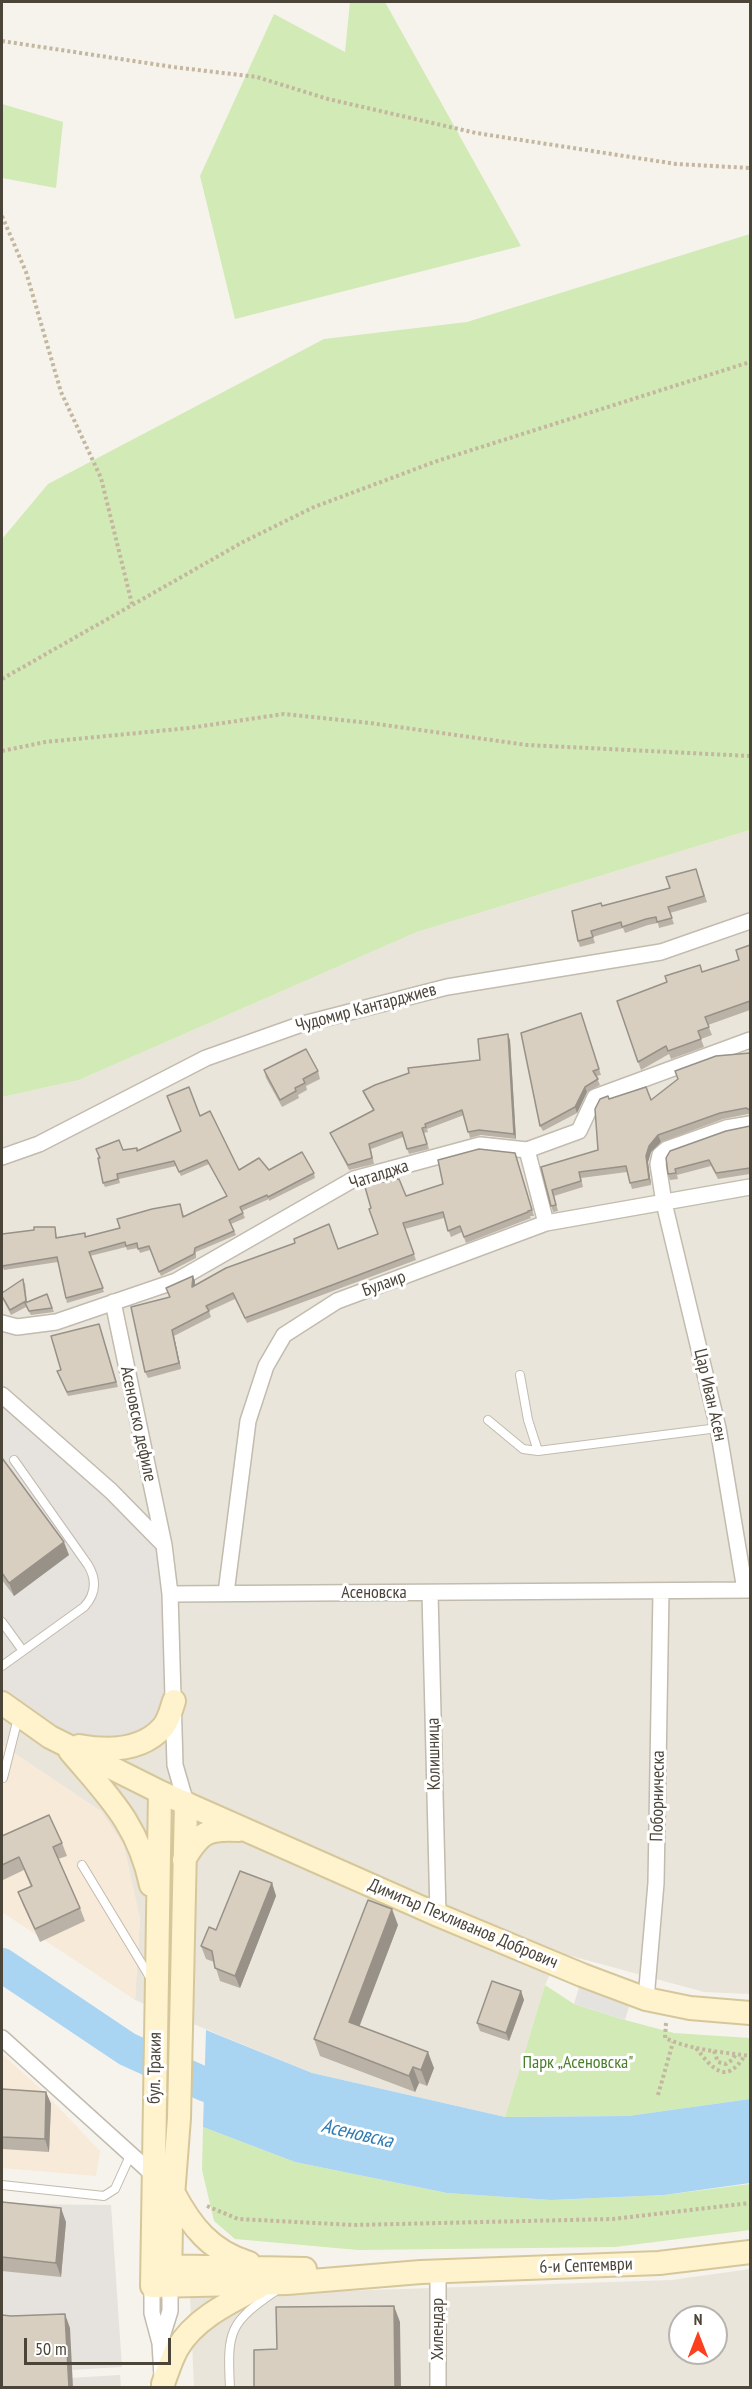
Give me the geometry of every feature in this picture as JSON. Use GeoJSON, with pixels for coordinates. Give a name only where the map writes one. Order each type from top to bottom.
{"type":"FeatureCollection","features":[{"type":"Feature","properties":{"kind":"main road"},"geometry":{"type":"LineString","coordinates":[[58,1741],[95,1749],[126,1747],[147,1738],[164,1726],[174,1701]]}},
{"type":"Feature","properties":{"kind":"main road"},"geometry":{"type":"LineString","coordinates":[[10,1709],[58,1741],[125,1817],[145,1862],[158,1917]]}},
{"type":"Feature","properties":{"kind":"main road","name":"Димитър Пехливанов Добрович"},"geometry":{"type":"LineString","coordinates":[[58,1741],[160,1792],[438,1915],[582,1975],[646,1999],[668,2004],[750,2013]]}},
{"type":"Feature","properties":{"kind":"main road","name":"бул. Тракия"},"geometry":{"type":"LineString","coordinates":[[160,1792],[153,2175],[161,2276]]}},
{"type":"Feature","properties":{"kind":"main road","name":"бул. Тракия"},"geometry":{"type":"LineString","coordinates":[[161,2276],[173,2192],[179,2118],[186,1803]]}},
{"type":"Feature","properties":{"kind":"main road"},"geometry":{"type":"LineString","coordinates":[[184,1860],[193,1844],[207,1832],[217,1829],[246,1830]]}},
{"type":"Feature","properties":{"kind":"main road"},"geometry":{"type":"LineString","coordinates":[[163,2386],[177,2349],[195,2328],[265,2276],[209,2243],[188,2219],[173,2192]]}},
{"type":"Feature","properties":{"kind":"main road","name":"6-и Септември"},"geometry":{"type":"LineString","coordinates":[[161,2276],[265,2276],[659,2263],[750,2252]]}},
{"type":"Feature","properties":{"kind":"main road","name":"6-и Септември"},"geometry":{"type":"LineString","coordinates":[[265,2276],[287,2283],[429,2271]]}},
{"type":"Feature","properties":{"kind":"street","name":"Чудомир Кантарджиев"},"geometry":{"type":"LineString","coordinates":[[2,1157],[39,1144],[206,1058],[299,1024],[447,987],[661,952],[750,921]]}},
{"type":"Feature","properties":{"kind":"street","name":"Чаталджа"},"geometry":{"type":"LineString","coordinates":[[2,1323],[17,1327],[56,1322],[176,1281],[354,1179],[480,1145],[528,1150],[579,1131],[595,1097],[750,1040]]}},
{"type":"Feature","properties":{"kind":"street","name":"Цар Иван Асен"},"geometry":{"type":"LineString","coordinates":[[748,1590],[718,1428],[664,1203],[658,1164],[663,1151],[726,1128],[750,1124]]}},
{"type":"Feature","properties":{"kind":"street"},"geometry":{"type":"LineString","coordinates":[[528,1150],[546,1223]]}},
{"type":"Feature","properties":{"kind":"street","name":"Булаир"},"geometry":{"type":"LineString","coordinates":[[226,1593],[248,1421],[266,1366],[284,1335],[337,1301],[546,1223],[750,1187]]}},
{"type":"Feature","properties":{"kind":"street","name":"Асеновско дефиле"},"geometry":{"type":"LineString","coordinates":[[113,1302],[164,1545],[170,1594]]}},
{"type":"Feature","properties":{"kind":"street","name":"Асеновско дефиле"},"geometry":{"type":"LineString","coordinates":[[2,1395],[111,1491],[164,1545]]}},
{"type":"Feature","properties":{"kind":"street","name":"Асеновска"},"geometry":{"type":"LineString","coordinates":[[170,1594],[748,1590]]}},
{"type":"Feature","properties":{"kind":"street","name":"Поборническа"},"geometry":{"type":"LineString","coordinates":[[646,1999],[656,1883],[661,1592]]}},
{"type":"Feature","properties":{"kind":"street","name":"Колишница"},"geometry":{"type":"LineString","coordinates":[[430,1593],[438,1915]]}},
{"type":"Feature","properties":{"kind":"street"},"geometry":{"type":"LineString","coordinates":[[170,1594],[175,1765],[186,1803]]}},
{"type":"Feature","properties":{"kind":"street"},"geometry":{"type":"LineString","coordinates":[[160,1792],[175,1765]]}},
{"type":"Feature","properties":{"kind":"street"},"geometry":{"type":"LineString","coordinates":[[2,2038],[130,2156],[173,2192]]}},
{"type":"Feature","properties":{"kind":"street","name":"Хилендар"},"geometry":{"type":"LineString","coordinates":[[429,2271],[438,2388]]}},
{"type":"Feature","properties":{"kind":"street","name":"бул. Тракия"},"geometry":{"type":"LineString","coordinates":[[161,2276],[152,2313],[160,2343],[163,2386]]}},
{"type":"Feature","properties":{"kind":"lane"},"geometry":{"type":"LineString","coordinates":[[520,1375],[528,1420],[538,1451]]}},
{"type":"Feature","properties":{"kind":"lane"},"geometry":{"type":"LineString","coordinates":[[488,1420],[523,1449],[538,1451],[718,1428]]}},
{"type":"Feature","properties":{"kind":"lane"},"geometry":{"type":"LineString","coordinates":[[2,1666],[84,1607],[90,1600],[95,1582],[88,1565],[14,1460]]}},
{"type":"Feature","properties":{"kind":"lane"},"geometry":{"type":"LineString","coordinates":[[2,1622],[23,1651]]}},
{"type":"Feature","properties":{"kind":"lane"},"geometry":{"type":"LineString","coordinates":[[3,1778],[10,1709]]}},
{"type":"Feature","properties":{"kind":"lane"},"geometry":{"type":"LineString","coordinates":[[82,1865],[156,1998]]}},
{"type":"Feature","properties":{"kind":"lane"},"geometry":{"type":"LineString","coordinates":[[2,2185],[104,2196],[115,2188],[130,2156]]}},
{"type":"Feature","properties":{"kind":"lane"},"geometry":{"type":"LineString","coordinates":[[230,2388],[231,2333],[248,2311],[287,2283]]}},
{"type":"Feature","properties":{"kind":"path"},"geometry":{"type":"LineString","coordinates":[[2,41],[173,67],[257,77],[328,99],[476,133],[676,164],[750,168]]}},
{"type":"Feature","properties":{"kind":"path"},"geometry":{"type":"LineString","coordinates":[[2,216],[26,272],[61,392],[101,478],[132,604]]}},
{"type":"Feature","properties":{"kind":"path"},"geometry":{"type":"LineString","coordinates":[[2,679],[243,542],[314,507],[437,461],[750,362]]}},
{"type":"Feature","properties":{"kind":"path"},"geometry":{"type":"LineString","coordinates":[[2,751],[45,742],[189,728],[284,714],[370,723],[528,745],[750,756]]}},
{"type":"Feature","properties":{"kind":"path"},"geometry":{"type":"LineString","coordinates":[[668,2004],[665,2038],[696,2048],[748,2056]]}},
{"type":"Feature","properties":{"kind":"path"},"geometry":{"type":"LineString","coordinates":[[658,2095],[673,2042]]}},
{"type":"Feature","properties":{"kind":"path"},"geometry":{"type":"LineString","coordinates":[[696,2048],[712,2067],[722,2072],[730,2072],[748,2056]]}},
{"type":"Feature","properties":{"kind":"path"},"geometry":{"type":"LineString","coordinates":[[714,2051],[718,2062],[726,2064],[732,2061],[736,2054]]}},
{"type":"Feature","properties":{"kind":"path"},"geometry":{"type":"LineString","coordinates":[[173,2192],[238,2219],[354,2225],[613,2219],[750,2203]]}},
{"type":"Feature","properties":{"kind":"shaded area"},"geometry":{"type":"Polygon","coordinates":[[[750,830],[750,1994],[704,1992],[560,1953],[545,1985],[505,2117],[312,2073],[135,2000],[140,1918],[102,1812],[2,1745],[2,1097],[79,1080],[417,932],[750,830]]]}},
{"type":"Feature","properties":{"kind":"shaded area"},"geometry":{"type":"Polygon","coordinates":[[[2,1395],[164,1545],[174,1701],[164,1726],[95,1749],[2,1703],[2,1395]]]}},
{"type":"Feature","properties":{"kind":"shaded area"},"geometry":{"type":"Polygon","coordinates":[[[2,1745],[102,1812],[124,1845],[140,1918],[135,2000],[2,1912],[2,1745]]]}},
{"type":"Feature","properties":{"kind":"shaded area"},"geometry":{"type":"Polygon","coordinates":[[[580,1984],[631,2000],[625,2020],[574,2004],[580,1984]]]}},
{"type":"Feature","properties":{"kind":"shaded area"},"geometry":{"type":"Polygon","coordinates":[[[2,2054],[40,2088],[100,2151],[96,2176],[2,2168],[2,2054]]]}},
{"type":"Feature","properties":{"kind":"shaded area"},"geometry":{"type":"Polygon","coordinates":[[[2,2204],[111,2205],[122,2367],[2,2374],[2,2204]]]}},
{"type":"Feature","properties":{"kind":"shaded area"},"geometry":{"type":"Polygon","coordinates":[[[750,2269],[750,2387],[194,2387],[190,2296],[672,2280],[750,2269]]]}},
{"type":"Feature","properties":{"kind":"shaded area"},"geometry":{"type":"Polygon","coordinates":[[[120,2375],[121,2387],[2,2388],[2,2382],[120,2375]]]}},
{"type":"Feature","properties":{"kind":"green space"},"geometry":{"type":"Polygon","coordinates":[[[350,2],[385,2],[521,246],[235,319],[200,176],[274,14],[345,52],[350,2]]]}},
{"type":"Feature","properties":{"kind":"green space"},"geometry":{"type":"Polygon","coordinates":[[[2,104],[63,122],[56,188],[2,178],[2,104]]]}},
{"type":"Feature","properties":{"kind":"green space"},"geometry":{"type":"Polygon","coordinates":[[[750,234],[750,830],[417,932],[79,1080],[2,1097],[2,539],[48,484],[324,339],[467,322],[750,234]]]}},
{"type":"Feature","properties":{"kind":"green space","name":"Парк „Асеновска\""},"geometry":{"type":"Polygon","coordinates":[[[545,1985],[574,2004],[674,2033],[750,2038],[750,2099],[628,2116],[505,2117],[545,1985]]]}},
{"type":"Feature","properties":{"kind":"green space"},"geometry":{"type":"Polygon","coordinates":[[[203,2127],[295,2162],[447,2193],[551,2200],[664,2195],[750,2184],[750,2230],[615,2247],[358,2250],[235,2239],[214,2221],[202,2170],[203,2127]]]}},
{"type":"Feature","properties":{"kind":"water"},"geometry":{"type":"Polygon","coordinates":[[[206,2030],[312,2073],[505,2117],[628,2116],[750,2099],[750,2183],[664,2195],[551,2200],[447,2193],[295,2162],[203,2127],[206,2030]]]}},
{"type":"Feature","properties":{"kind":"building"},"geometry":{"type":"Polygon","coordinates":[[[696,869],[704,896],[668,907],[672,918],[657,922],[656,917],[622,927],[621,922],[591,931],[593,937],[578,941],[572,911],[601,903],[602,906],[670,888],[666,877],[696,869]]]}},
{"type":"Feature","properties":{"kind":"building"},"geometry":{"type":"Polygon","coordinates":[[[750,945],[750,1001],[705,1017],[709,1027],[698,1031],[701,1039],[668,1051],[666,1046],[638,1062],[617,1001],[667,982],[665,976],[700,965],[702,972],[739,960],[736,950],[750,945]]]}},
{"type":"Feature","properties":{"kind":"building"},"geometry":{"type":"Polygon","coordinates":[[[581,1013],[599,1069],[593,1071],[598,1079],[585,1087],[575,1107],[540,1126],[521,1033],[581,1013]]]}},
{"type":"Feature","properties":{"kind":"building"},"geometry":{"type":"Polygon","coordinates":[[[508,1034],[514,1134],[479,1130],[468,1132],[462,1110],[425,1124],[426,1127],[422,1128],[427,1144],[407,1149],[402,1132],[369,1144],[372,1158],[348,1165],[330,1133],[374,1110],[363,1091],[409,1073],[408,1068],[480,1060],[478,1039],[508,1034]]]}},
{"type":"Feature","properties":{"kind":"building"},"geometry":{"type":"Polygon","coordinates":[[[306,1049],[318,1071],[303,1079],[305,1083],[280,1100],[264,1070],[306,1049]]]}},
{"type":"Feature","properties":{"kind":"building"},"geometry":{"type":"Polygon","coordinates":[[[750,1053],[750,1110],[746,1108],[720,1113],[658,1135],[649,1146],[646,1156],[649,1179],[630,1183],[626,1166],[579,1172],[581,1181],[552,1190],[556,1205],[551,1206],[541,1167],[598,1150],[595,1109],[600,1099],[608,1096],[609,1099],[646,1087],[651,1100],[678,1079],[675,1071],[716,1056],[750,1053]]]}},
{"type":"Feature","properties":{"kind":"building"},"geometry":{"type":"Polygon","coordinates":[[[189,1087],[200,1116],[210,1111],[239,1170],[259,1158],[269,1170],[302,1152],[314,1173],[268,1197],[267,1195],[240,1207],[243,1213],[229,1220],[234,1231],[195,1248],[194,1254],[159,1272],[149,1246],[138,1249],[137,1243],[126,1246],[125,1242],[89,1252],[103,1288],[66,1298],[57,1257],[2,1266],[2,1234],[34,1230],[34,1227],[55,1227],[56,1238],[85,1233],[85,1237],[120,1228],[117,1219],[180,1204],[183,1217],[227,1196],[207,1160],[179,1172],[174,1161],[117,1174],[118,1179],[103,1183],[98,1158],[100,1158],[96,1149],[119,1140],[123,1150],[137,1148],[137,1151],[181,1131],[167,1096],[189,1087]]]}},
{"type":"Feature","properties":{"kind":"building"},"geometry":{"type":"Polygon","coordinates":[[[750,1126],[750,1168],[716,1173],[709,1160],[675,1169],[676,1173],[668,1174],[666,1158],[670,1151],[726,1131],[750,1126]]]}},
{"type":"Feature","properties":{"kind":"building"},"geometry":{"type":"Polygon","coordinates":[[[479,1149],[515,1153],[532,1210],[464,1237],[460,1226],[448,1231],[443,1212],[403,1223],[414,1254],[245,1318],[233,1293],[206,1306],[209,1311],[172,1330],[179,1363],[145,1372],[131,1307],[170,1297],[166,1288],[193,1276],[192,1287],[226,1268],[295,1243],[294,1239],[329,1224],[338,1249],[378,1234],[369,1209],[371,1208],[363,1180],[376,1177],[377,1183],[399,1179],[406,1196],[443,1184],[438,1160],[479,1149]]]}},
{"type":"Feature","properties":{"kind":"building"},"geometry":{"type":"Polygon","coordinates":[[[23,1279],[26,1301],[10,1310],[2,1293],[23,1279]]]}},
{"type":"Feature","properties":{"kind":"building"},"geometry":{"type":"Polygon","coordinates":[[[47,1294],[52,1308],[29,1311],[25,1303],[47,1294]]]}},
{"type":"Feature","properties":{"kind":"building"},"geometry":{"type":"Polygon","coordinates":[[[99,1324],[116,1382],[67,1392],[57,1371],[61,1370],[51,1336],[99,1324]]]}},
{"type":"Feature","properties":{"kind":"building"},"geometry":{"type":"Polygon","coordinates":[[[2,1458],[64,1542],[9,1583],[2,1573],[2,1458]]]}},
{"type":"Feature","properties":{"kind":"building"},"geometry":{"type":"Polygon","coordinates":[[[49,1815],[62,1843],[53,1847],[80,1908],[35,1929],[18,1892],[32,1886],[19,1857],[2,1865],[2,1836],[49,1815]]]}},
{"type":"Feature","properties":{"kind":"building"},"geometry":{"type":"Polygon","coordinates":[[[240,1871],[272,1883],[235,1976],[215,1968],[212,1951],[201,1946],[209,1927],[216,1930],[240,1871]]]}},
{"type":"Feature","properties":{"kind":"building"},"geometry":{"type":"Polygon","coordinates":[[[368,1900],[392,1909],[349,2022],[428,2052],[421,2070],[413,2067],[409,2076],[314,2039],[368,1900]]]}},
{"type":"Feature","properties":{"kind":"building"},"geometry":{"type":"Polygon","coordinates":[[[492,1981],[521,1991],[506,2033],[477,2023],[492,1981]]]}},
{"type":"Feature","properties":{"kind":"building"},"geometry":{"type":"Polygon","coordinates":[[[2,2089],[46,2092],[45,2139],[2,2137],[2,2089]]]}},
{"type":"Feature","properties":{"kind":"building"},"geometry":{"type":"Polygon","coordinates":[[[2,2202],[61,2208],[56,2263],[2,2257],[2,2202]]]}},
{"type":"Feature","properties":{"kind":"building"},"geometry":{"type":"Polygon","coordinates":[[[394,2306],[395,2388],[254,2388],[254,2350],[277,2349],[276,2307],[394,2306]]]}},
{"type":"Feature","properties":{"kind":"building"},"geometry":{"type":"Polygon","coordinates":[[[65,2314],[69,2388],[2,2388],[2,2315],[65,2314]]]}},
{"type":"Feature","properties":{"kind":"waterway","name":"Асеновска"},"geometry":{"type":"LineString","coordinates":[[2,1965],[127,2049],[204,2084],[248,2100]]}}]}
